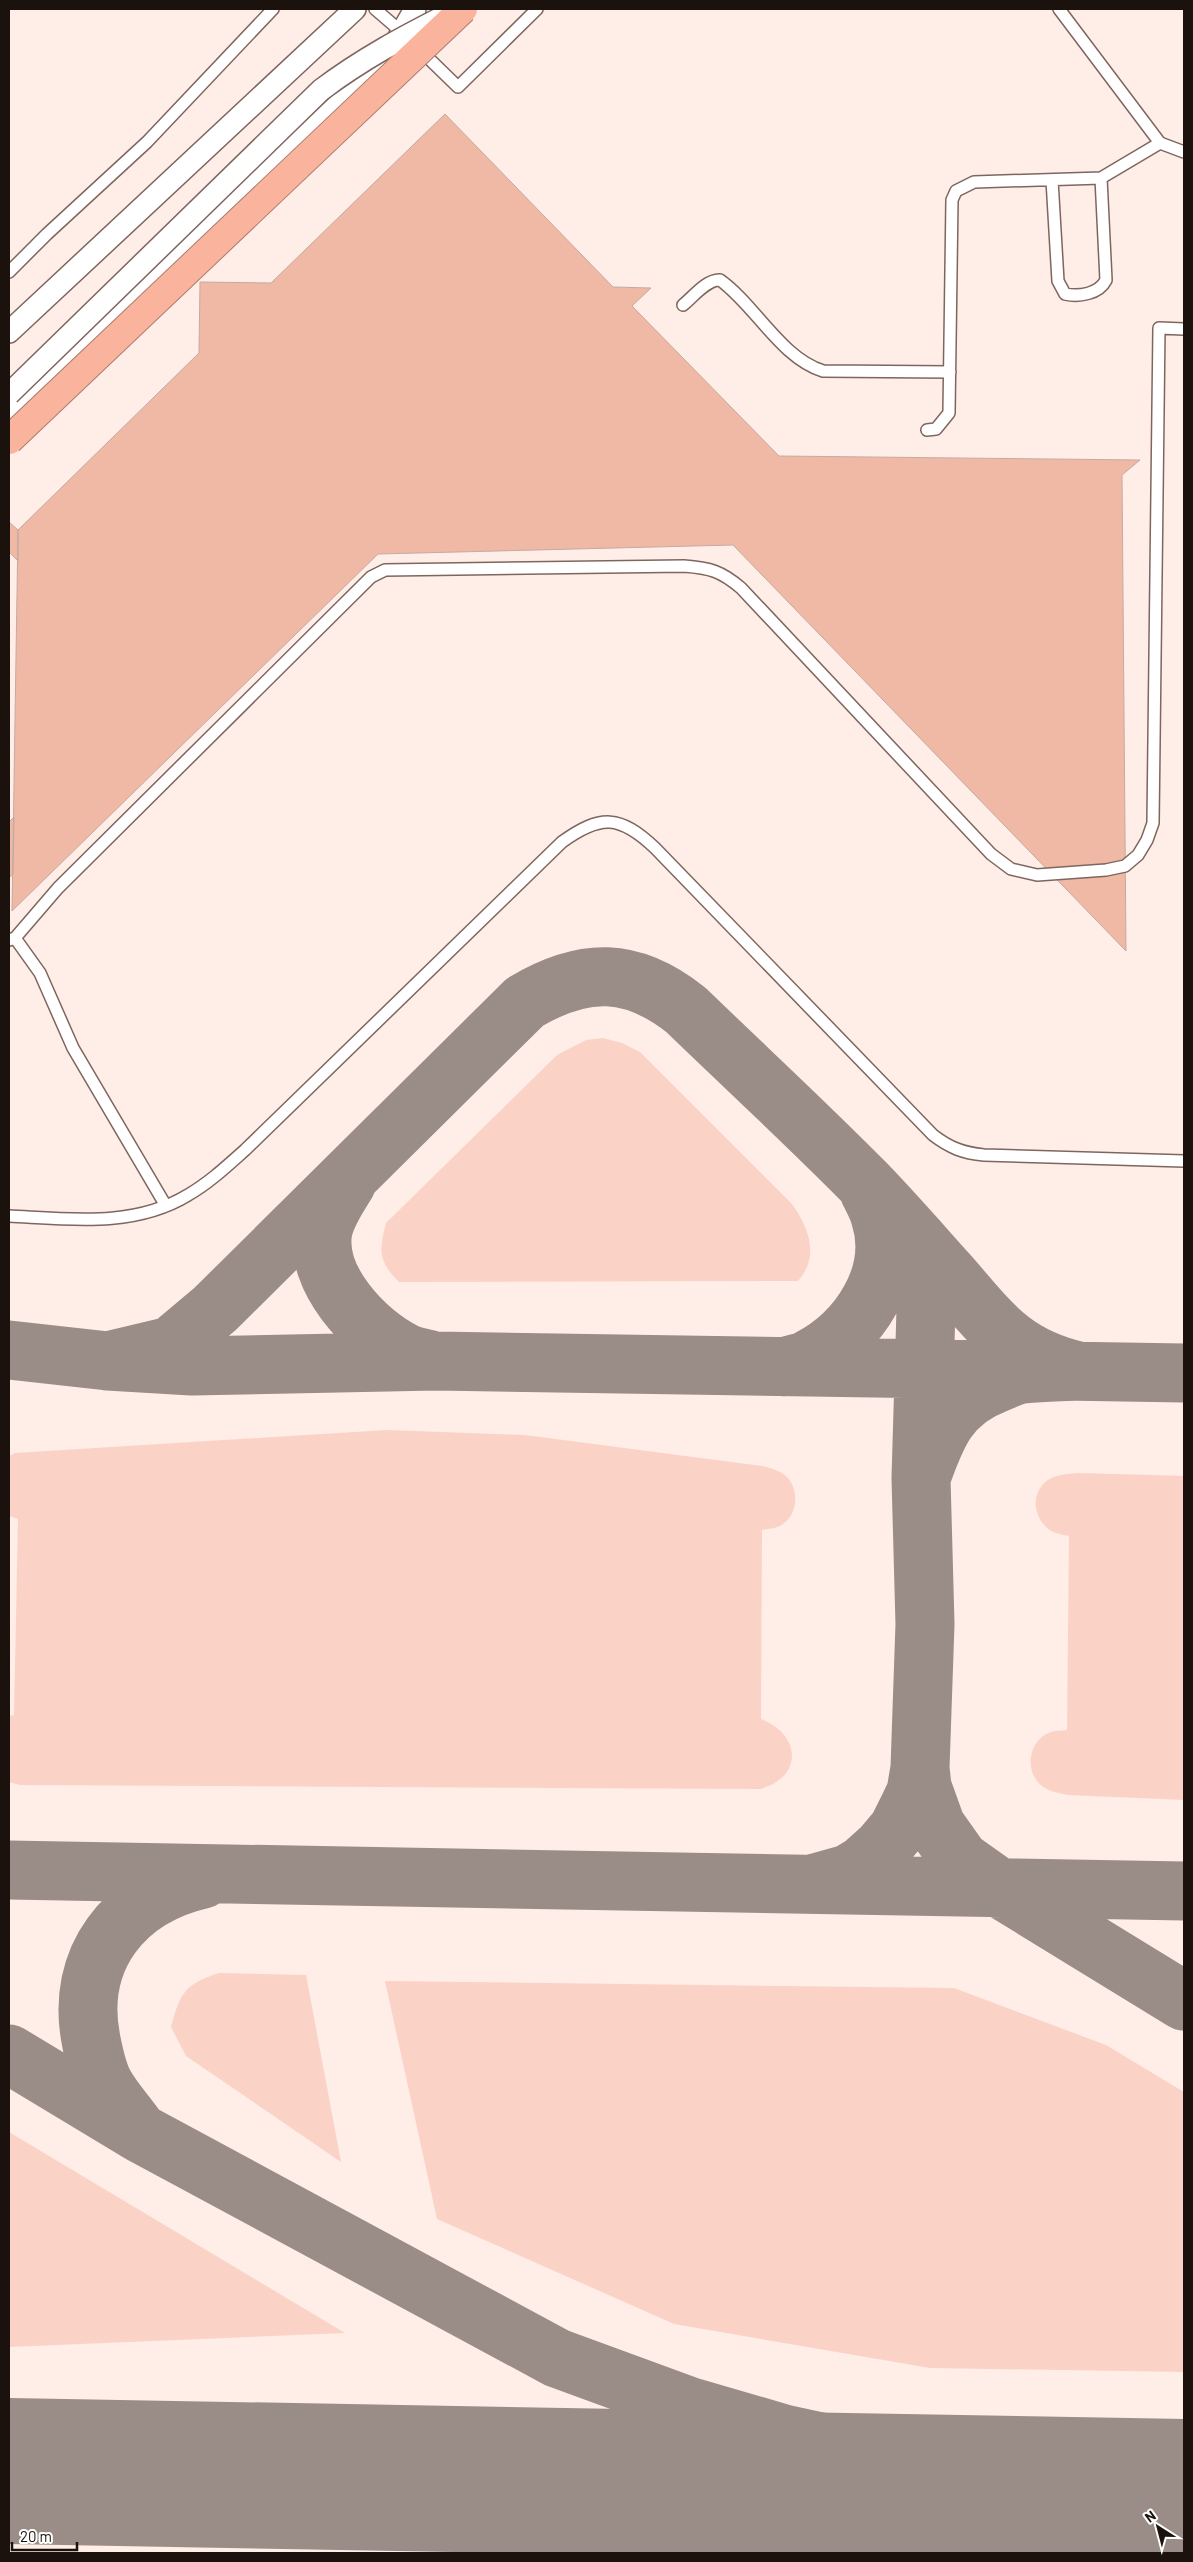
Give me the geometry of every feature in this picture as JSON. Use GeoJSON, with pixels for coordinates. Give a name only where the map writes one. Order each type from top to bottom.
{"type":"FeatureCollection","features":[{"type":"Feature","properties":{"kind":"highway"},"geometry":{"type":"LineString","coordinates":[[9,440],[462,9]]}},
{"type":"Feature","properties":{"kind":"street"},"geometry":{"type":"LineString","coordinates":[[9,332],[356,9]]}},
{"type":"Feature","properties":{"kind":"street"},"geometry":{"type":"LineString","coordinates":[[9,415],[386,60],[415,9]]}},
{"type":"Feature","properties":{"kind":"street"},"geometry":{"type":"LineString","coordinates":[[9,394],[321,90],[354,64],[392,42],[462,9]]}},
{"type":"Feature","properties":{"kind":"lane"},"geometry":{"type":"LineString","coordinates":[[9,272],[147,142],[273,9]]}},
{"type":"Feature","properties":{"kind":"lane"},"geometry":{"type":"LineString","coordinates":[[375,9],[458,87],[537,9]]}},
{"type":"Feature","properties":{"kind":"lane"},"geometry":{"type":"LineString","coordinates":[[1059,9],[1160,143],[1184,152]]}},
{"type":"Feature","properties":{"kind":"lane"},"geometry":{"type":"LineString","coordinates":[[927,430],[936,429],[949,413],[952,200],[956,191],[974,182],[1102,178],[1160,143]]}},
{"type":"Feature","properties":{"kind":"lane"},"geometry":{"type":"LineString","coordinates":[[1052,180],[1058,281],[1065,294],[1072,296],[1093,293],[1103,286],[1106,280],[1102,178]]}},
{"type":"Feature","properties":{"kind":"lane"},"geometry":{"type":"LineString","coordinates":[[683,305],[709,283],[720,280],[798,358],[815,368],[823,371],[950,372]]}},
{"type":"Feature","properties":{"kind":"lane"},"geometry":{"type":"LineString","coordinates":[[166,1206],[73,1048],[40,973],[12,939],[58,888],[336,611],[371,577],[385,570],[684,566],[706,568],[725,574],[741,588],[991,854],[1011,869],[1037,875],[1106,870],[1125,866],[1138,855],[1148,840],[1153,823],[1159,328],[1184,329]]}},
{"type":"Feature","properties":{"kind":"lane"},"geometry":{"type":"LineString","coordinates":[[9,1216],[107,1219],[149,1213],[188,1195],[211,1179],[245,1150],[562,842],[582,828],[614,821],[641,835],[655,848],[933,1135],[947,1146],[963,1153],[984,1155],[1184,1161]]}},
{"type":"Feature","properties":{"kind":"shaded area"},"geometry":{"type":"Polygon","coordinates":[[[603,1038],[622,1043],[640,1052],[792,1204],[803,1223],[810,1242],[809,1262],[798,1281],[399,1282],[387,1268],[382,1255],[382,1241],[386,1223],[557,1055],[586,1040],[603,1038]]]}},
{"type":"Feature","properties":{"kind":"shaded area"},"geometry":{"type":"Polygon","coordinates":[[[387,1430],[525,1435],[762,1466],[785,1475],[792,1484],[794,1491],[795,1499],[792,1514],[781,1525],[762,1530],[761,1719],[774,1726],[784,1735],[790,1745],[792,1755],[790,1766],[784,1775],[774,1783],[760,1789],[20,1785],[9,1782],[9,1716],[14,1715],[18,1519],[9,1516],[9,1456],[15,1453],[387,1430]]]}},
{"type":"Feature","properties":{"kind":"shaded area"},"geometry":{"type":"Polygon","coordinates":[[[1079,1473],[1184,1476],[1184,1800],[1068,1795],[1045,1788],[1036,1780],[1032,1772],[1031,1756],[1033,1748],[1038,1741],[1051,1732],[1067,1730],[1069,1536],[1053,1532],[1046,1527],[1038,1514],[1036,1499],[1042,1486],[1051,1478],[1059,1475],[1079,1473]]]}},
{"type":"Feature","properties":{"kind":"shaded area"},"geometry":{"type":"Polygon","coordinates":[[[219,1973],[306,1975],[341,2162],[186,2056],[171,2027],[177,2006],[191,1986],[198,1981],[219,1973]]]}},
{"type":"Feature","properties":{"kind":"shaded area"},"geometry":{"type":"Polygon","coordinates":[[[385,1981],[954,1988],[1106,2045],[1184,2092],[1184,2372],[930,2368],[674,2324],[437,2219],[385,1981]]]}},
{"type":"Feature","properties":{"kind":"shaded area"},"geometry":{"type":"Polygon","coordinates":[[[9,2132],[345,2333],[9,2347],[9,2132]]]}},
{"type":"Feature","properties":{"kind":"building"},"geometry":{"type":"Polygon","coordinates":[[[445,114],[613,287],[651,288],[632,306],[779,456],[1140,460],[1122,475],[1126,951],[733,545],[378,554],[12,911],[18,530],[199,353],[200,282],[271,283],[445,114]]]}},
{"type":"Feature","properties":{"kind":"building"},"geometry":{"type":"Polygon","coordinates":[[[9,522],[18,530],[18,561],[9,552],[9,522]]]}},
{"type":"Feature","properties":{"kind":"building"},"geometry":{"type":"Polygon","coordinates":[[[14,817],[13,874],[9,878],[9,822],[14,817]]]}},
{"type":"Feature","properties":{"kind":"taxiway"},"geometry":{"type":"LineString","coordinates":[[108,1361],[171,1346],[215,1309],[525,1002],[567,982],[607,977],[627,979],[666,996],[686,1010],[866,1184],[977,1308],[1004,1335],[1035,1356],[1078,1371],[1017,1375],[979,1391],[966,1400],[946,1421],[932,1448],[921,1478]]}},
{"type":"Feature","properties":{"kind":"taxiway"},"geometry":{"type":"LineString","coordinates":[[347,1182],[330,1211],[323,1230],[322,1249],[326,1267],[334,1285],[359,1318],[374,1332],[406,1353],[431,1360]]}},
{"type":"Feature","properties":{"kind":"taxiway"},"geometry":{"type":"LineString","coordinates":[[784,1367],[806,1360],[827,1348],[844,1334],[870,1300],[879,1280],[884,1259],[884,1238],[879,1213],[869,1191]]}},
{"type":"Feature","properties":{"kind":"taxiway"},"geometry":{"type":"LineString","coordinates":[[816,1883],[848,1874],[863,1865],[882,1848],[898,1829],[908,1809],[916,1792],[920,1768],[925,1624],[921,1478],[926,1309],[924,1267],[920,1253],[909,1236]]}},
{"type":"Feature","properties":{"kind":"taxiway"},"geometry":{"type":"LineString","coordinates":[[9,1350],[108,1361],[192,1366],[436,1361],[1184,1373]]}},
{"type":"Feature","properties":{"kind":"taxiway"},"geometry":{"type":"LineString","coordinates":[[920,1768],[922,1787],[936,1826],[960,1860],[998,1887],[1184,2001]]}},
{"type":"Feature","properties":{"kind":"taxiway"},"geometry":{"type":"LineString","coordinates":[[9,1870],[1184,1891]]}},
{"type":"Feature","properties":{"kind":"taxiway"},"geometry":{"type":"LineString","coordinates":[[135,2127],[107,2090],[98,2068],[91,2040],[88,2010],[91,1983],[99,1958],[111,1936],[129,1916],[150,1900],[175,1888],[203,1879]]}},
{"type":"Feature","properties":{"kind":"taxiway"},"geometry":{"type":"LineString","coordinates":[[9,2054],[140,2133],[557,2358],[688,2406],[784,2434],[867,2452],[971,2469],[1134,2491]]}},
{"type":"Feature","properties":{"kind":"taxiway"},"geometry":{"type":"LineString","coordinates":[[815,2450],[854,2471],[874,2487],[891,2510],[912,2553]]}},
{"type":"Feature","properties":{"kind":"taxiway"},"geometry":{"type":"LineString","coordinates":[[961,2553],[993,2527],[1035,2506],[1092,2497]]}},
{"type":"Feature","properties":{"kind":"runway"},"geometry":{"type":"LineString","coordinates":[[9,2471],[1184,2492]]}}]}
